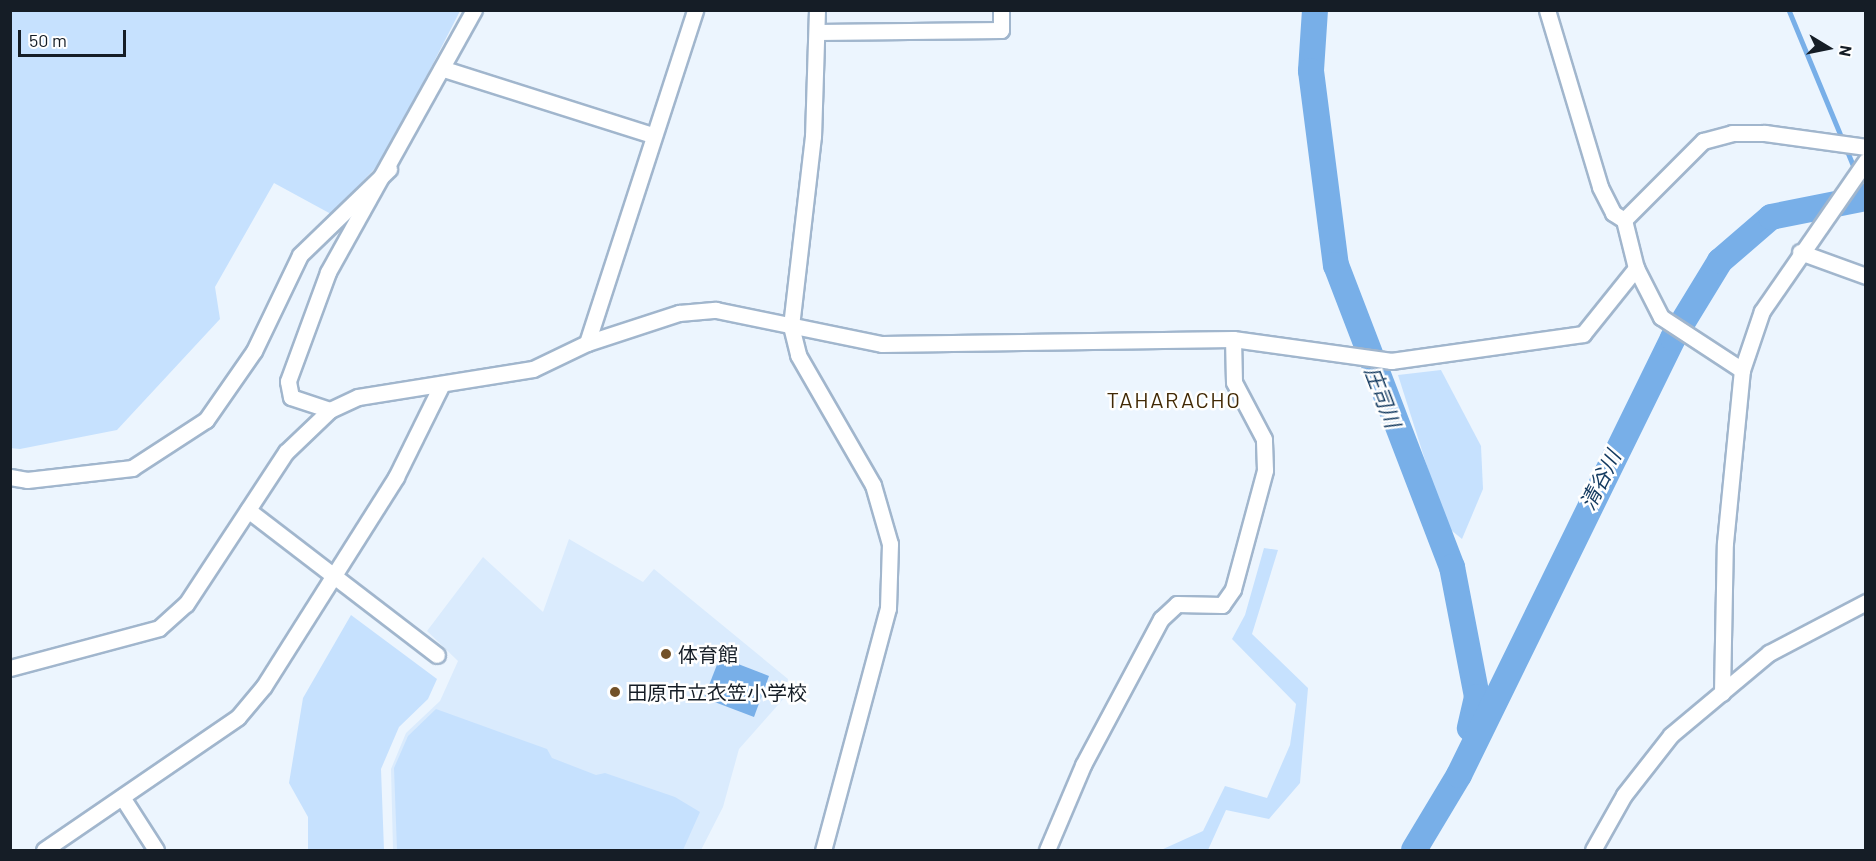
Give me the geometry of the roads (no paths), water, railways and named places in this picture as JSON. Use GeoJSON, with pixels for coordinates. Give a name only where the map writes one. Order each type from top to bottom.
{"type":"FeatureCollection","features":[{"type":"Feature","properties":{"kind":"street"},"geometry":{"type":"LineString","coordinates":[[330,410],[291,397],[288,381],[328,272],[389,169],[474,10]]}},
{"type":"Feature","properties":{"kind":"street"},"geometry":{"type":"LineString","coordinates":[[587,343],[652,135],[695,10]]}},
{"type":"Feature","properties":{"kind":"street"},"geometry":{"type":"LineString","coordinates":[[817,10],[813,136],[791,326],[798,355],[873,484],[891,544],[888,608],[823,850]]}},
{"type":"Feature","properties":{"kind":"street"},"geometry":{"type":"LineString","coordinates":[[817,32],[1001,30],[1001,10]]}},
{"type":"Feature","properties":{"kind":"street"},"geometry":{"type":"LineString","coordinates":[[1547,10],[1600,187],[1613,213],[1624,220],[1636,268],[1661,317],[1742,370]]}},
{"type":"Feature","properties":{"kind":"street"},"geometry":{"type":"LineString","coordinates":[[444,69],[652,135]]}},
{"type":"Feature","properties":{"kind":"street"},"geometry":{"type":"LineString","coordinates":[[1624,220],[1703,141],[1732,133],[1765,133],[1866,147]]}},
{"type":"Feature","properties":{"kind":"street"},"geometry":{"type":"LineString","coordinates":[[1722,693],[1725,543],[1742,370],[1762,311],[1800,252],[1866,161]]}},
{"type":"Feature","properties":{"kind":"street"},"geometry":{"type":"LineString","coordinates":[[10,477],[27,480],[132,468],[206,420],[254,351],[300,255],[389,169]]}},
{"type":"Feature","properties":{"kind":"street"},"geometry":{"type":"LineString","coordinates":[[1800,252],[1866,276]]}},
{"type":"Feature","properties":{"kind":"street"},"geometry":{"type":"LineString","coordinates":[[10,668],[159,627],[186,604],[286,452],[330,410],[358,397],[441,386],[533,369],[587,343],[679,313],[716,310],[882,344],[1233,339],[1391,361],[1583,334],[1636,268]]}},
{"type":"Feature","properties":{"kind":"street"},"geometry":{"type":"LineString","coordinates":[[1047,850],[1083,765],[1161,619],[1177,604],[1222,605],[1233,589],[1265,471],[1264,439],[1234,382],[1233,339]]}},
{"type":"Feature","properties":{"kind":"street"},"geometry":{"type":"LineString","coordinates":[[44,850],[238,717],[264,686],[333,572],[396,477],[441,386]]}},
{"type":"Feature","properties":{"kind":"street"},"geometry":{"type":"LineString","coordinates":[[248,510],[333,572],[437,655]]}},
{"type":"Feature","properties":{"kind":"street"},"geometry":{"type":"LineString","coordinates":[[1593,850],[1624,795],[1671,735],[1770,653],[1866,602]]}},
{"type":"Feature","properties":{"kind":"street"},"geometry":{"type":"LineString","coordinates":[[122,797],[156,850]]}},
{"type":"Feature","properties":{"kind":"water"},"geometry":{"type":"Polygon","coordinates":[[[720,657],[769,676],[754,717],[704,698],[720,657]]]}},
{"type":"Feature","properties":{"kind":"waterway","name":"庄司川"},"geometry":{"type":"LineString","coordinates":[[1315,10],[1311,71],[1336,265],[1452,567],[1477,697],[1470,728]]}},
{"type":"Feature","properties":{"kind":"waterway"},"geometry":{"type":"LineString","coordinates":[[1789,10],[1855,169]]}},
{"type":"Feature","properties":{"kind":"waterway"},"geometry":{"type":"LineString","coordinates":[[1858,177],[1866,194]]}},
{"type":"Feature","properties":{"kind":"waterway","name":"清谷川"},"geometry":{"type":"LineString","coordinates":[[1414,850],[1459,775],[1673,338],[1720,261],[1771,217],[1866,198]]}},
{"type":"Feature","properties":{"kind":"place","name":"体育館"},"geometry":{"type":"Point","coordinates":[666,654]}},
{"type":"Feature","properties":{"kind":"place","name":"田原市立衣笠小学校"},"geometry":{"type":"Point","coordinates":[615,692]}},
{"type":"Feature","properties":{"kind":"district","name":"TAHARACHO"},"geometry":{"type":"Point","coordinates":[1174,400]}}]}
